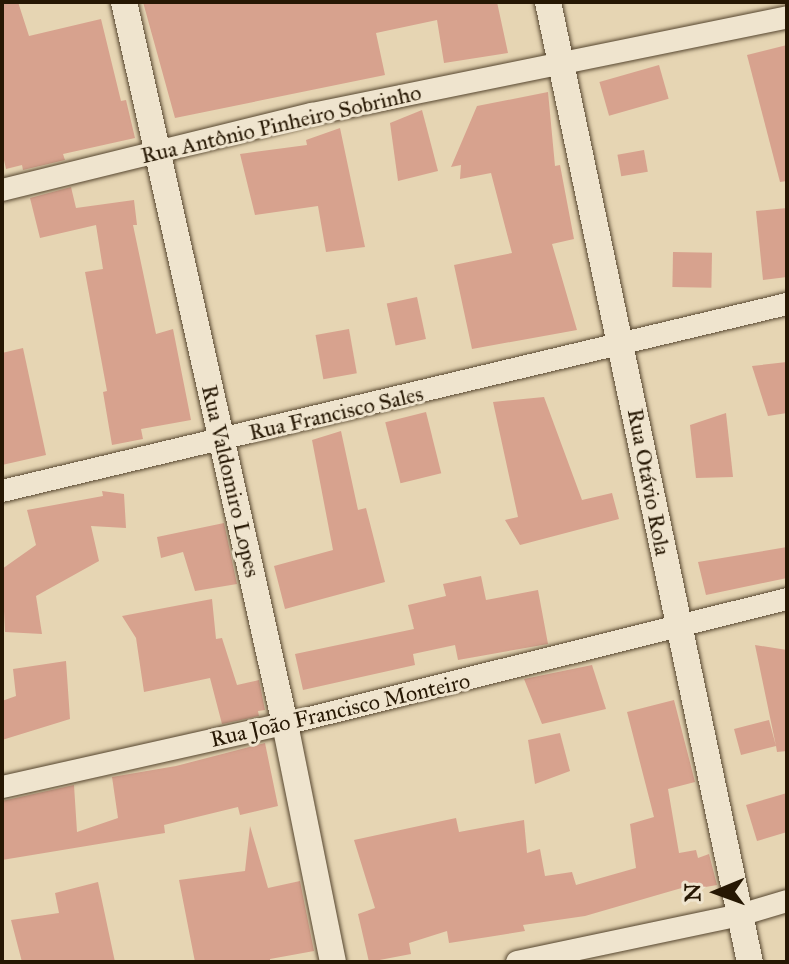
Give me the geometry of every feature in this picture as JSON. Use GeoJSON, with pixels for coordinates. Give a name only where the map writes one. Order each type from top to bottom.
{"type":"FeatureCollection","features":[{"type":"Feature","properties":{"kind":"street","name":"Rua Valdomiro Lopes"},"geometry":{"type":"LineString","coordinates":[[124,2],[285,724],[333,962]]}},
{"type":"Feature","properties":{"kind":"street","name":"Rua Otávio Rola"},"geometry":{"type":"LineString","coordinates":[[548,2],[623,346],[677,628],[750,962]]}},
{"type":"Feature","properties":{"kind":"street","name":"Rua Antônio Pinheiro Sobrinho"},"geometry":{"type":"LineString","coordinates":[[2,190],[312,114],[787,17]]}},
{"type":"Feature","properties":{"kind":"street","name":"Rua Francisco Sales"},"geometry":{"type":"LineString","coordinates":[[2,491],[623,346],[787,304]]}},
{"type":"Feature","properties":{"kind":"street","name":"Rua João Francisco Monteiro"},"geometry":{"type":"LineString","coordinates":[[2,787],[285,724],[787,599]]}},
{"type":"Feature","properties":{"kind":"street"},"geometry":{"type":"LineString","coordinates":[[517,962],[740,915],[787,901]]}},
{"type":"Feature","properties":{"kind":"building"},"geometry":{"type":"Polygon","coordinates":[[[2,2],[18,2],[29,36],[101,19],[121,101],[126,100],[135,138],[63,154],[65,160],[23,170],[22,165],[6,169],[2,151],[2,2]]]}},
{"type":"Feature","properties":{"kind":"building"},"geometry":{"type":"Polygon","coordinates":[[[143,2],[497,2],[508,53],[444,63],[437,20],[376,33],[385,75],[175,118],[143,2]]]}},
{"type":"Feature","properties":{"kind":"building"},"geometry":{"type":"Polygon","coordinates":[[[787,45],[787,181],[780,182],[747,55],[787,45]]]}},
{"type":"Feature","properties":{"kind":"building"},"geometry":{"type":"Polygon","coordinates":[[[659,65],[669,99],[609,116],[599,82],[659,65]]]}},
{"type":"Feature","properties":{"kind":"building"},"geometry":{"type":"Polygon","coordinates":[[[548,92],[555,166],[560,165],[574,239],[552,244],[577,330],[472,349],[454,265],[512,253],[491,173],[460,179],[461,165],[451,167],[477,106],[548,92]]]}},
{"type":"Feature","properties":{"kind":"building"},"geometry":{"type":"Polygon","coordinates":[[[422,110],[438,171],[398,181],[390,123],[422,110]]]}},
{"type":"Feature","properties":{"kind":"building"},"geometry":{"type":"Polygon","coordinates":[[[340,128],[365,247],[326,252],[318,206],[255,215],[240,154],[307,145],[306,140],[340,128]]]}},
{"type":"Feature","properties":{"kind":"building"},"geometry":{"type":"Polygon","coordinates":[[[644,150],[648,172],[621,176],[617,155],[644,150]]]}},
{"type":"Feature","properties":{"kind":"building"},"geometry":{"type":"Polygon","coordinates":[[[71,187],[76,208],[134,200],[137,225],[133,225],[156,334],[173,329],[191,420],[141,429],[143,439],[112,445],[103,392],[107,391],[85,272],[103,269],[96,225],[40,238],[30,198],[71,187]]]}},
{"type":"Feature","properties":{"kind":"building"},"geometry":{"type":"Polygon","coordinates":[[[787,208],[787,277],[763,280],[756,211],[787,208]]]}},
{"type":"Feature","properties":{"kind":"building"},"geometry":{"type":"Polygon","coordinates":[[[673,252],[712,253],[711,288],[672,287],[673,252]]]}},
{"type":"Feature","properties":{"kind":"building"},"geometry":{"type":"Polygon","coordinates":[[[417,297],[426,339],[396,346],[387,303],[417,297]]]}},
{"type":"Feature","properties":{"kind":"building"},"geometry":{"type":"Polygon","coordinates":[[[349,329],[357,373],[323,379],[316,335],[349,329]]]}},
{"type":"Feature","properties":{"kind":"building"},"geometry":{"type":"Polygon","coordinates":[[[23,348],[46,455],[2,465],[2,353],[23,348]]]}},
{"type":"Feature","properties":{"kind":"building"},"geometry":{"type":"Polygon","coordinates":[[[787,362],[787,413],[768,416],[752,366],[787,362]]]}},
{"type":"Feature","properties":{"kind":"building"},"geometry":{"type":"Polygon","coordinates":[[[544,397],[582,500],[612,493],[619,519],[520,545],[505,520],[518,517],[493,402],[544,397]]]}},
{"type":"Feature","properties":{"kind":"building"},"geometry":{"type":"Polygon","coordinates":[[[426,412],[441,473],[400,483],[385,422],[426,412]]]}},
{"type":"Feature","properties":{"kind":"building"},"geometry":{"type":"Polygon","coordinates":[[[726,413],[733,477],[696,478],[690,425],[726,413]]]}},
{"type":"Feature","properties":{"kind":"building"},"geometry":{"type":"Polygon","coordinates":[[[341,431],[358,510],[366,508],[385,582],[285,609],[274,566],[333,550],[312,440],[341,431]]]}},
{"type":"Feature","properties":{"kind":"building"},"geometry":{"type":"Polygon","coordinates":[[[102,491],[124,494],[126,528],[91,526],[99,561],[36,596],[42,634],[5,632],[2,569],[36,545],[27,510],[103,496],[102,491]]]}},
{"type":"Feature","properties":{"kind":"building"},"geometry":{"type":"Polygon","coordinates":[[[224,523],[237,584],[195,591],[183,552],[161,558],[157,537],[224,523]]]}},
{"type":"Feature","properties":{"kind":"building"},"geometry":{"type":"Polygon","coordinates":[[[787,547],[787,578],[706,595],[698,562],[787,547]]]}},
{"type":"Feature","properties":{"kind":"building"},"geometry":{"type":"Polygon","coordinates":[[[481,576],[486,600],[538,590],[548,644],[458,660],[455,645],[413,654],[415,665],[303,690],[295,654],[414,629],[408,605],[446,596],[443,584],[481,576]]]}},
{"type":"Feature","properties":{"kind":"building"},"geometry":{"type":"Polygon","coordinates":[[[212,599],[216,639],[222,638],[237,685],[259,680],[265,710],[258,711],[259,716],[222,724],[210,678],[144,692],[136,638],[122,616],[212,599]]]}},
{"type":"Feature","properties":{"kind":"building"},"geometry":{"type":"Polygon","coordinates":[[[755,645],[787,650],[787,751],[777,752],[755,645]]]}},
{"type":"Feature","properties":{"kind":"building"},"geometry":{"type":"Polygon","coordinates":[[[66,661],[70,719],[2,740],[2,701],[16,696],[13,669],[66,661]]]}},
{"type":"Feature","properties":{"kind":"building"},"geometry":{"type":"Polygon","coordinates":[[[592,665],[606,709],[542,724],[524,679],[592,665]]]}},
{"type":"Feature","properties":{"kind":"building"},"geometry":{"type":"Polygon","coordinates":[[[674,700],[695,782],[668,789],[679,853],[696,850],[698,858],[709,854],[717,885],[688,890],[685,887],[585,916],[523,925],[525,931],[449,943],[447,931],[409,943],[411,954],[369,962],[358,914],[375,908],[354,840],[456,818],[459,832],[524,820],[527,853],[540,849],[545,876],[572,872],[576,885],[636,868],[630,824],[654,817],[627,712],[674,700]]]}},
{"type":"Feature","properties":{"kind":"building"},"geometry":{"type":"Polygon","coordinates":[[[769,720],[776,746],[741,755],[734,729],[769,720]]]}},
{"type":"Feature","properties":{"kind":"building"},"geometry":{"type":"Polygon","coordinates":[[[560,733],[570,771],[535,784],[528,740],[560,733]]]}},
{"type":"Feature","properties":{"kind":"building"},"geometry":{"type":"Polygon","coordinates":[[[265,743],[278,806],[240,815],[238,807],[164,825],[165,833],[2,860],[2,801],[74,785],[77,832],[118,818],[112,777],[176,766],[265,743]]]}},
{"type":"Feature","properties":{"kind":"building"},"geometry":{"type":"Polygon","coordinates":[[[787,793],[787,832],[757,841],[746,805],[787,793]]]}},
{"type":"Feature","properties":{"kind":"building"},"geometry":{"type":"Polygon","coordinates":[[[250,826],[268,888],[300,881],[314,951],[270,959],[270,962],[195,962],[179,880],[245,871],[250,826]]]}},
{"type":"Feature","properties":{"kind":"building"},"geometry":{"type":"Polygon","coordinates":[[[98,882],[115,962],[22,962],[11,920],[59,913],[55,893],[98,882]]]}}]}
